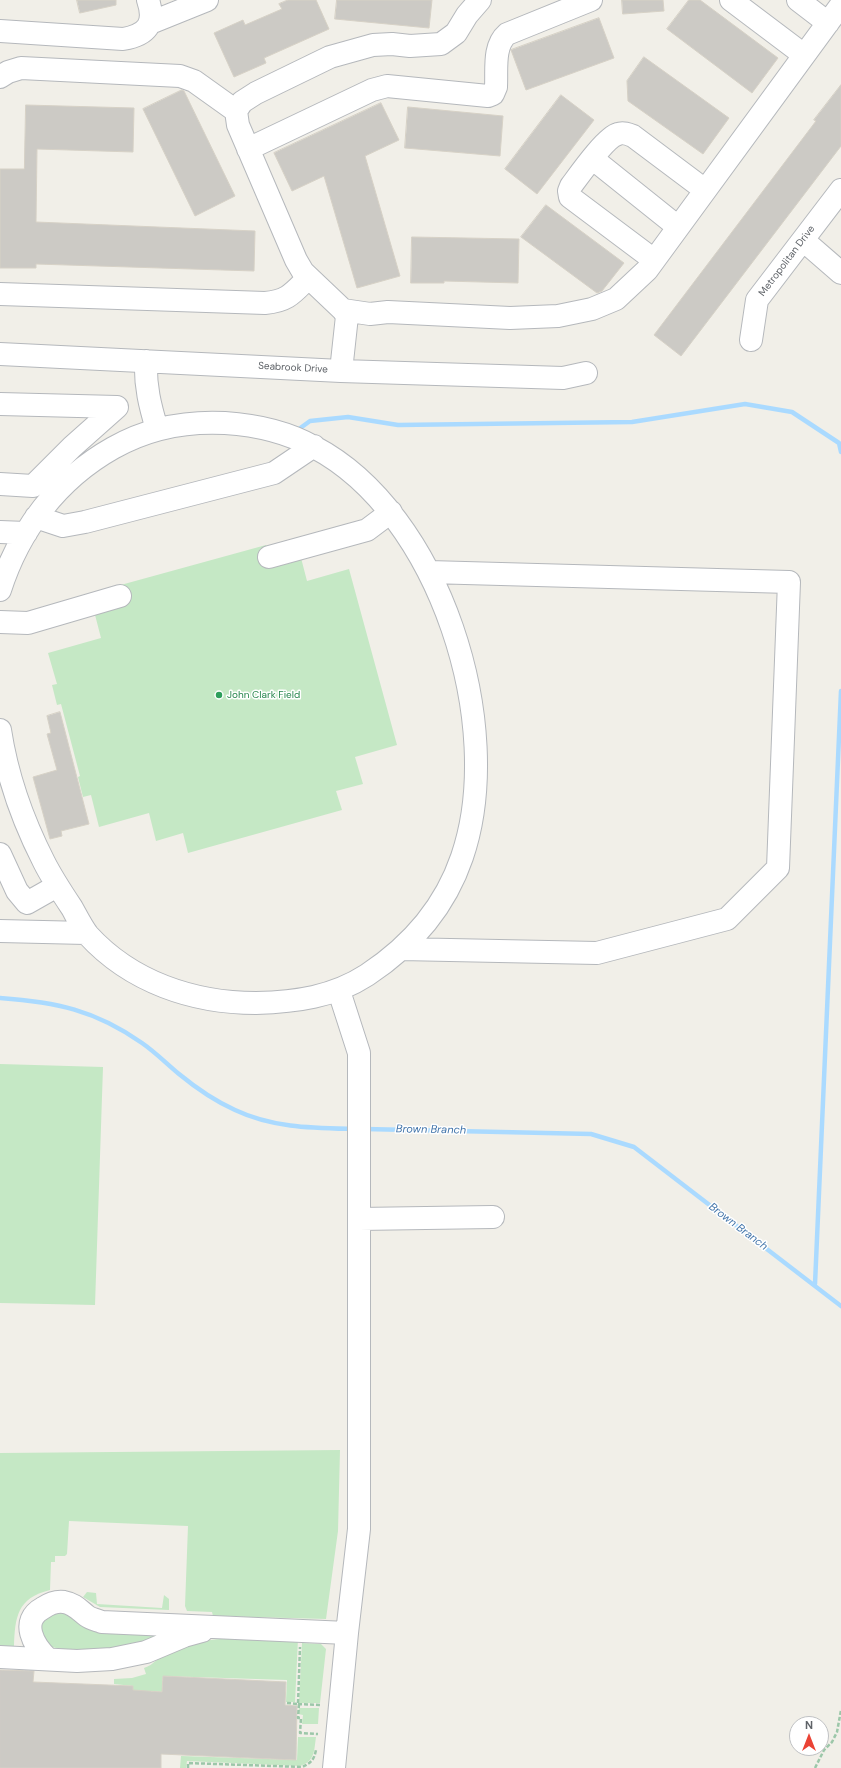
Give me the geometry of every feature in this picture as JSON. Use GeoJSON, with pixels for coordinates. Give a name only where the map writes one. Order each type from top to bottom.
{"type":"FeatureCollection","features":[{"type":"Feature","properties":{"kind":"street"},"geometry":{"type":"LineString","coordinates":[[0,31],[123,39],[134,37],[145,32],[150,23],[150,8],[148,0]]}},
{"type":"Feature","properties":{"kind":"street"},"geometry":{"type":"LineString","coordinates":[[150,23],[207,0]]}},
{"type":"Feature","properties":{"kind":"street"},"geometry":{"type":"LineString","coordinates":[[341,370],[347,316],[343,310],[308,278],[296,260],[238,125],[236,111],[242,102],[256,93],[330,57],[373,45],[392,44],[410,46],[441,44],[456,33],[467,15],[480,0]]}},
{"type":"Feature","properties":{"kind":"street"},"geometry":{"type":"LineString","coordinates":[[248,149],[372,90],[387,86],[488,96],[493,94],[496,88],[498,47],[501,40],[507,34],[591,0]]}},
{"type":"Feature","properties":{"kind":"street"},"geometry":{"type":"LineString","coordinates":[[731,0],[804,55]]}},
{"type":"Feature","properties":{"kind":"street"},"geometry":{"type":"LineString","coordinates":[[798,0],[828,23]]}},
{"type":"Feature","properties":{"kind":"street"},"geometry":{"type":"LineString","coordinates":[[343,310],[370,314],[388,312],[510,318],[558,316],[592,309],[616,300],[641,276],[654,260],[841,5]]}},
{"type":"Feature","properties":{"kind":"street"},"geometry":{"type":"LineString","coordinates":[[0,77],[8,72],[21,68],[180,76],[194,81],[236,111]]}},
{"type":"Feature","properties":{"kind":"street"},"geometry":{"type":"LineString","coordinates":[[654,260],[570,197],[569,191],[571,186],[611,137],[625,133],[633,136],[705,190]]}},
{"type":"Feature","properties":{"kind":"street"},"geometry":{"type":"LineString","coordinates":[[593,159],[678,227]]}},
{"type":"Feature","properties":{"kind":"street","name":"Metropolitan Drive"},"geometry":{"type":"LineString","coordinates":[[751,340],[757,300],[841,190]]}},
{"type":"Feature","properties":{"kind":"street"},"geometry":{"type":"LineString","coordinates":[[803,240],[841,273]]}},
{"type":"Feature","properties":{"kind":"street"},"geometry":{"type":"LineString","coordinates":[[0,294],[265,303],[280,301],[291,296],[308,278]]}},
{"type":"Feature","properties":{"kind":"street","name":"Seabrook Drive"},"geometry":{"type":"LineString","coordinates":[[0,354],[341,370],[563,378],[586,373]]}},
{"type":"Feature","properties":{"kind":"street"},"geometry":{"type":"LineString","coordinates":[[146,361],[145,378],[147,397],[157,429]]}},
{"type":"Feature","properties":{"kind":"street"},"geometry":{"type":"LineString","coordinates":[[0,404],[117,407],[72,447],[33,486],[0,484]]}},
{"type":"Feature","properties":{"kind":"street"},"geometry":{"type":"LineString","coordinates":[[0,590],[12,556],[31,525],[61,487],[86,464],[128,440],[157,429],[180,424],[208,422],[259,427],[282,433],[314,446],[358,478],[378,496],[391,512],[415,544],[429,572],[452,630],[464,673],[475,736],[476,787],[468,836],[458,868],[436,911],[420,932],[401,949],[363,978],[339,991],[320,997],[294,1001],[246,1003],[196,997],[154,983],[134,972],[86,933],[57,886],[34,842],[12,784],[0,730]]}},
{"type":"Feature","properties":{"kind":"street"},"geometry":{"type":"LineString","coordinates":[[0,532],[31,525],[63,526],[85,522],[274,473],[314,446]]}},
{"type":"Feature","properties":{"kind":"street"},"geometry":{"type":"LineString","coordinates":[[269,557],[367,530],[391,512]]}},
{"type":"Feature","properties":{"kind":"street"},"geometry":{"type":"LineString","coordinates":[[401,949],[597,953],[727,919],[778,868],[789,582],[429,572]]}},
{"type":"Feature","properties":{"kind":"street"},"geometry":{"type":"LineString","coordinates":[[0,622],[28,622],[120,596]]}},
{"type":"Feature","properties":{"kind":"street"},"geometry":{"type":"LineString","coordinates":[[0,854],[17,891],[27,903],[33,919],[33,932]]}},
{"type":"Feature","properties":{"kind":"street"},"geometry":{"type":"LineString","coordinates":[[27,903],[57,886]]}},
{"type":"Feature","properties":{"kind":"street"},"geometry":{"type":"LineString","coordinates":[[0,931],[86,933]]}},
{"type":"Feature","properties":{"kind":"street"},"geometry":{"type":"LineString","coordinates":[[334,1768],[359,1529],[359,1053],[339,991]]}},
{"type":"Feature","properties":{"kind":"street"},"geometry":{"type":"LineString","coordinates":[[359,1219],[493,1217]]}},
{"type":"Feature","properties":{"kind":"street"},"geometry":{"type":"LineString","coordinates":[[48,1659],[38,1650],[32,1637],[30,1623],[38,1610],[50,1604],[63,1602],[76,1606],[89,1617],[102,1622],[347,1633]]}},
{"type":"Feature","properties":{"kind":"street"},"geometry":{"type":"LineString","coordinates":[[0,1657],[77,1660],[112,1659],[146,1652],[184,1636],[215,1628]]}},
{"type":"Feature","properties":{"kind":"path"},"geometry":{"type":"LineString","coordinates":[[300,1641],[298,1704],[298,1718],[301,1718],[300,1733],[318,1734]]}},
{"type":"Feature","properties":{"kind":"path"},"geometry":{"type":"LineString","coordinates":[[321,1712],[323,1697]]}},
{"type":"Feature","properties":{"kind":"path"},"geometry":{"type":"LineString","coordinates":[[287,1703],[322,1705]]}},
{"type":"Feature","properties":{"kind":"path"},"geometry":{"type":"LineString","coordinates":[[815,1768],[824,1750],[835,1737],[841,1710]]}},
{"type":"Feature","properties":{"kind":"path"},"geometry":{"type":"LineString","coordinates":[[318,1739],[319,1726]]}},
{"type":"Feature","properties":{"kind":"path"},"geometry":{"type":"LineString","coordinates":[[188,1768],[188,1763],[302,1768],[310,1764],[314,1759],[317,1744]]}},
{"type":"Feature","properties":{"kind":"green space","name":"John Clark Field"},"geometry":{"type":"Polygon","coordinates":[[[266,545],[271,562],[300,554],[307,581],[349,569],[397,745],[355,757],[363,784],[336,791],[342,810],[188,853],[183,833],[156,841],[149,813],[99,827],[91,795],[83,797],[78,777],[80,776],[61,704],[57,705],[52,685],[57,684],[48,653],[101,638],[94,611],[117,586],[266,545]]]}},
{"type":"Feature","properties":{"kind":"green space"},"geometry":{"type":"Polygon","coordinates":[[[0,1064],[103,1067],[95,1305],[0,1303],[0,1064]]]}},
{"type":"Feature","properties":{"kind":"green space"},"geometry":{"type":"Polygon","coordinates":[[[340,1450],[338,1531],[326,1619],[213,1616],[212,1612],[187,1611],[185,1606],[188,1526],[69,1521],[67,1554],[65,1556],[55,1556],[55,1562],[51,1562],[50,1590],[31,1598],[20,1610],[15,1627],[14,1647],[0,1646],[0,1453],[340,1450]]]}},
{"type":"Feature","properties":{"kind":"green space"},"geometry":{"type":"Polygon","coordinates":[[[87,1592],[96,1593],[97,1604],[162,1608],[164,1595],[169,1599],[169,1610],[100,1607],[83,1597],[87,1592]]]}},
{"type":"Feature","properties":{"kind":"green space"},"geometry":{"type":"Polygon","coordinates":[[[54,1610],[166,1631],[155,1638],[132,1645],[82,1650],[54,1648],[45,1642],[41,1631],[42,1621],[54,1610]]]}},
{"type":"Feature","properties":{"kind":"green space"},"geometry":{"type":"Polygon","coordinates":[[[217,1639],[298,1639],[295,1702],[286,1702],[287,1680],[163,1676],[162,1692],[151,1691],[151,1697],[133,1696],[133,1686],[114,1684],[114,1679],[132,1678],[146,1674],[144,1668],[151,1665],[166,1653],[177,1648],[217,1639]]]}},
{"type":"Feature","properties":{"kind":"green space"},"geometry":{"type":"Polygon","coordinates":[[[302,1643],[321,1644],[326,1649],[320,1703],[299,1703],[302,1643]]]}},
{"type":"Feature","properties":{"kind":"green space"},"geometry":{"type":"Polygon","coordinates":[[[299,1708],[319,1708],[318,1724],[302,1724],[303,1715],[298,1714],[299,1708]]]}},
{"type":"Feature","properties":{"kind":"green space"},"geometry":{"type":"Polygon","coordinates":[[[298,1737],[316,1737],[313,1755],[309,1761],[300,1766],[187,1761],[186,1768],[180,1768],[181,1756],[297,1760],[298,1737]]]}},
{"type":"Feature","properties":{"kind":"building"},"geometry":{"type":"Polygon","coordinates":[[[77,0],[116,0],[116,5],[80,13],[77,0]]]}},
{"type":"Feature","properties":{"kind":"building"},"geometry":{"type":"Polygon","coordinates":[[[288,0],[316,0],[329,29],[264,58],[266,63],[234,77],[214,33],[243,20],[245,25],[282,9],[279,4],[288,0]]]}},
{"type":"Feature","properties":{"kind":"building"},"geometry":{"type":"Polygon","coordinates":[[[337,0],[432,0],[429,28],[335,19],[337,0]]]}},
{"type":"Feature","properties":{"kind":"building"},"geometry":{"type":"Polygon","coordinates":[[[622,0],[663,0],[664,11],[623,14],[622,0]]]}},
{"type":"Feature","properties":{"kind":"building"},"geometry":{"type":"Polygon","coordinates":[[[689,0],[700,0],[778,58],[752,93],[667,29],[689,0]]]}},
{"type":"Feature","properties":{"kind":"building"},"geometry":{"type":"Polygon","coordinates":[[[599,18],[614,58],[526,90],[511,50],[599,18]]]}},
{"type":"Feature","properties":{"kind":"building"},"geometry":{"type":"Polygon","coordinates":[[[644,57],[729,118],[703,154],[628,101],[627,81],[644,57]]]}},
{"type":"Feature","properties":{"kind":"building"},"geometry":{"type":"Polygon","coordinates":[[[841,85],[841,146],[681,356],[654,335],[816,121],[814,120],[841,85]]]}},
{"type":"Feature","properties":{"kind":"building"},"geometry":{"type":"Polygon","coordinates":[[[182,90],[184,91],[235,196],[195,216],[143,109],[182,90]]]}},
{"type":"Feature","properties":{"kind":"building"},"geometry":{"type":"Polygon","coordinates":[[[561,95],[594,120],[537,194],[505,169],[561,95]]]}},
{"type":"Feature","properties":{"kind":"building"},"geometry":{"type":"Polygon","coordinates":[[[381,103],[399,140],[365,156],[400,276],[357,288],[324,176],[292,191],[274,153],[381,103]]]}},
{"type":"Feature","properties":{"kind":"building"},"geometry":{"type":"Polygon","coordinates":[[[26,105],[134,108],[133,152],[37,149],[36,222],[255,231],[254,271],[36,264],[36,268],[0,268],[0,169],[24,169],[26,105]]]}},
{"type":"Feature","properties":{"kind":"building"},"geometry":{"type":"Polygon","coordinates":[[[408,107],[503,116],[500,156],[405,148],[408,107]]]}},
{"type":"Feature","properties":{"kind":"building"},"geometry":{"type":"Polygon","coordinates":[[[546,205],[624,263],[602,291],[597,293],[521,237],[546,205]]]}},
{"type":"Feature","properties":{"kind":"building"},"geometry":{"type":"Polygon","coordinates":[[[412,237],[519,239],[518,283],[444,281],[444,283],[411,283],[412,237]]]}},
{"type":"Feature","properties":{"kind":"building"},"geometry":{"type":"Polygon","coordinates":[[[60,712],[89,824],[61,831],[62,836],[50,839],[33,777],[57,770],[47,734],[51,733],[47,716],[60,712]]]}},
{"type":"Feature","properties":{"kind":"building"},"geometry":{"type":"Polygon","coordinates":[[[0,1670],[34,1671],[33,1682],[133,1686],[133,1690],[162,1692],[163,1676],[286,1682],[285,1705],[297,1706],[296,1760],[161,1754],[161,1768],[0,1768],[0,1670]]]}},
{"type":"Feature","properties":{"kind":"waterway"},"geometry":{"type":"LineString","coordinates":[[299,429],[310,421],[348,417],[398,425],[632,422],[745,404],[792,412],[839,443],[841,452]]}},
{"type":"Feature","properties":{"kind":"waterway"},"geometry":{"type":"LineString","coordinates":[[815,1284],[841,691]]}},
{"type":"Feature","properties":{"kind":"waterway","name":"Brown Branch"},"geometry":{"type":"LineString","coordinates":[[0,998],[57,1005],[91,1015],[108,1023],[125,1032],[147,1047],[185,1079],[206,1094],[220,1103],[249,1116],[293,1126],[354,1129]]}},
{"type":"Feature","properties":{"kind":"waterway","name":"Brown Branch"},"geometry":{"type":"LineString","coordinates":[[365,1129],[591,1134],[634,1147],[841,1306]]}},
{"type":"Feature","properties":{"kind":"place","name":"John Clark Field"},"geometry":{"type":"Point","coordinates":[219,695]}}]}
